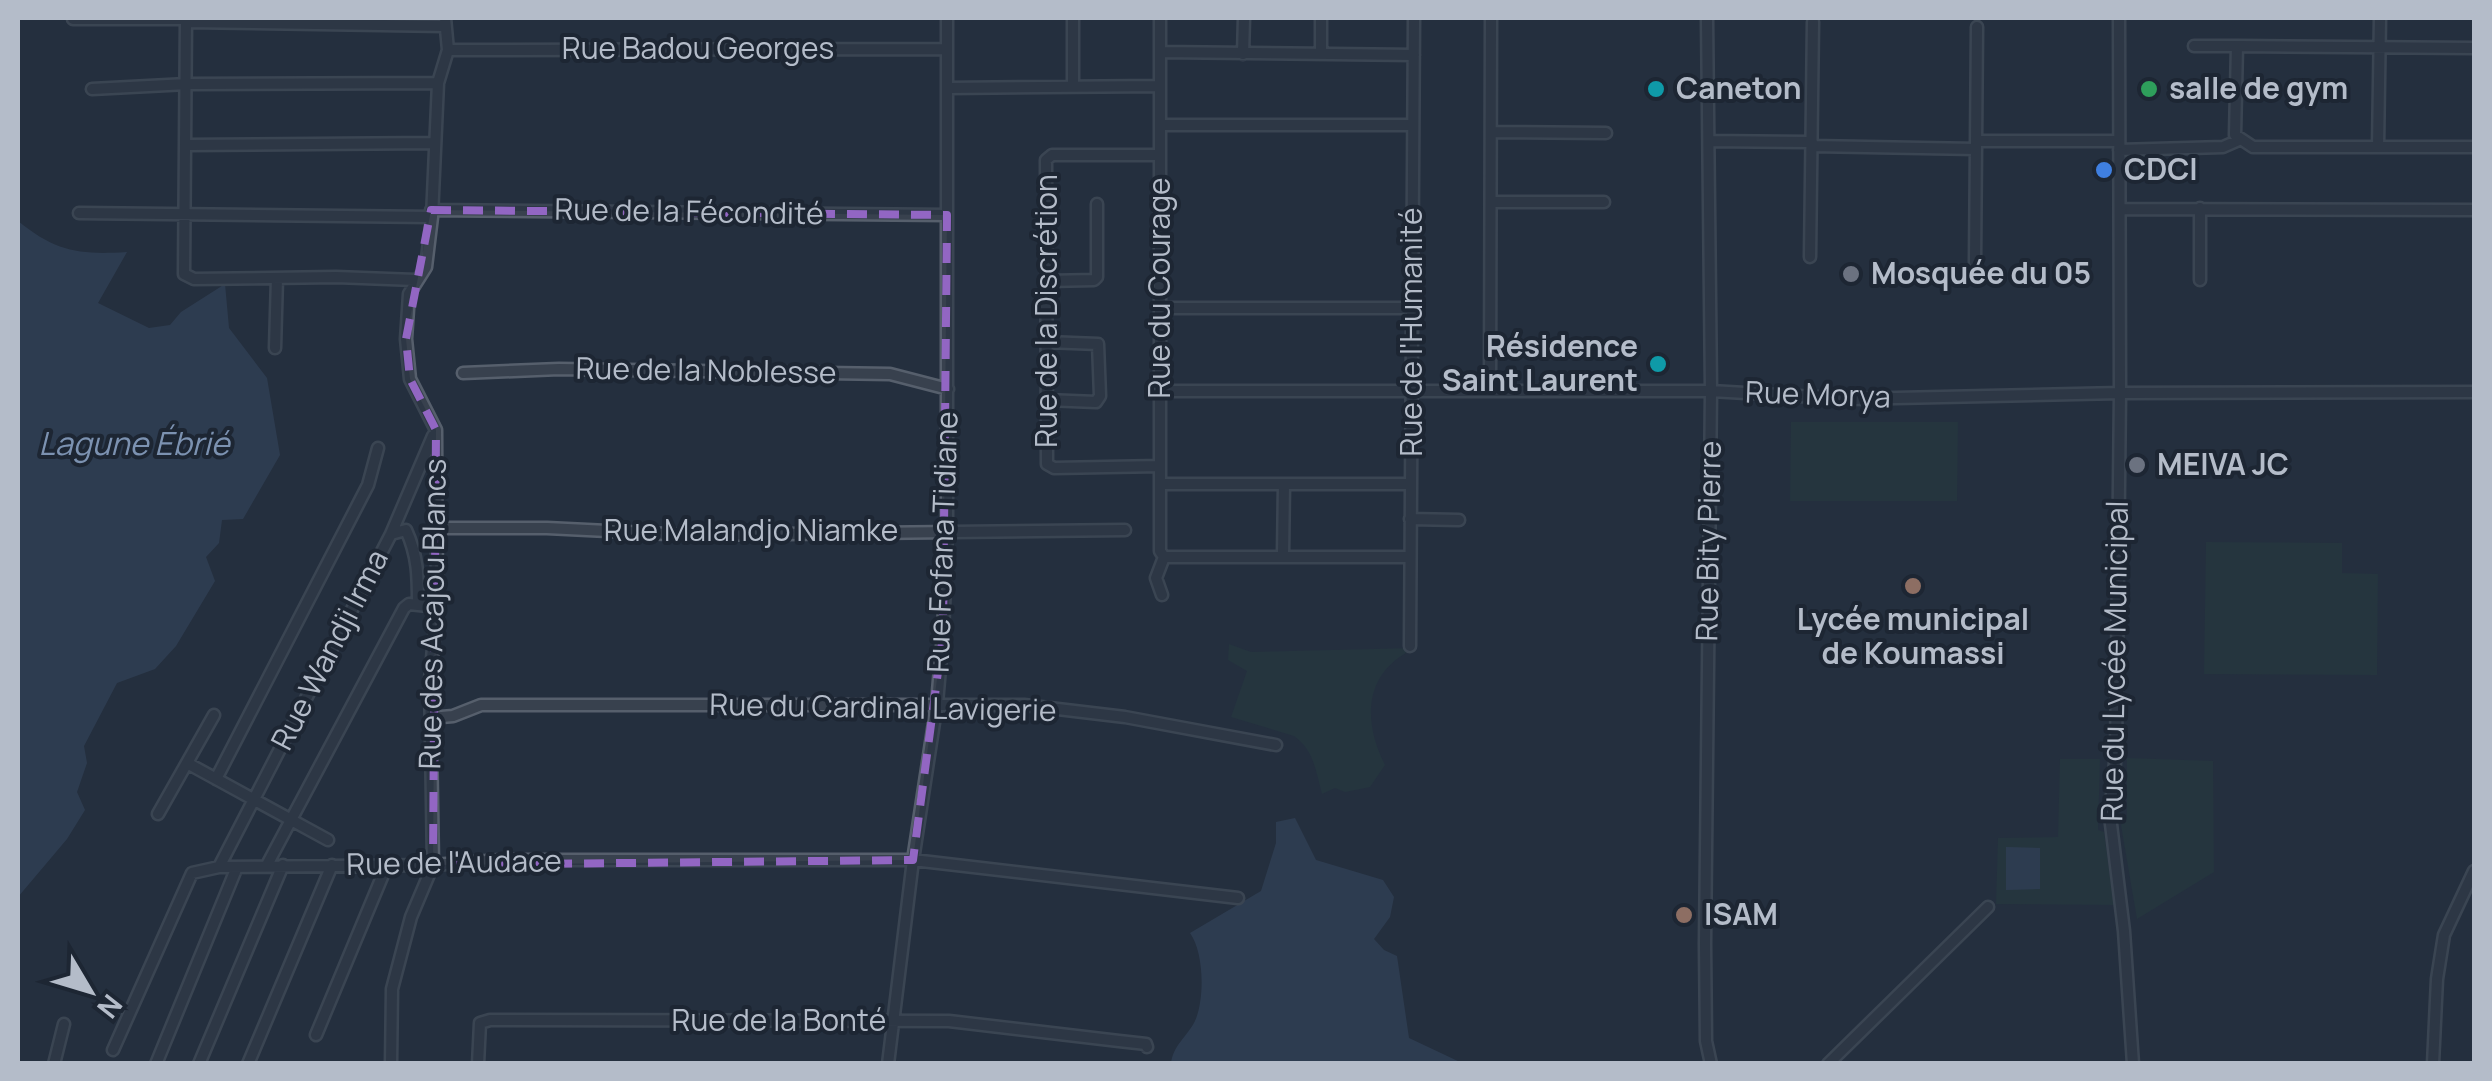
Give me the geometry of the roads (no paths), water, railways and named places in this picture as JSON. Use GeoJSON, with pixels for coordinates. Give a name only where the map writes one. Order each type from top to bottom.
{"type":"FeatureCollection","features":[{"type":"Feature","properties":{"kind":"street","name":"Rue Fofana Tidiane"},"geometry":{"type":"LineString","coordinates":[[888,1064],[937,704],[948,532],[947,18]]}},
{"type":"Feature","properties":{"kind":"street"},"geometry":{"type":"LineString","coordinates":[[1073,18],[1073,86]]}},
{"type":"Feature","properties":{"kind":"street","name":"Rue du Courage"},"geometry":{"type":"LineString","coordinates":[[1160,18],[1160,551],[1164,557],[1156,578],[1162,595]]}},
{"type":"Feature","properties":{"kind":"street"},"geometry":{"type":"LineString","coordinates":[[1244,18],[1244,54]]}},
{"type":"Feature","properties":{"kind":"street"},"geometry":{"type":"LineString","coordinates":[[1321,18],[1321,54]]}},
{"type":"Feature","properties":{"kind":"street","name":"Rue de l'Humanité"},"geometry":{"type":"LineString","coordinates":[[1410,646],[1414,18]]}},
{"type":"Feature","properties":{"kind":"street"},"geometry":{"type":"LineString","coordinates":[[1490,391],[1491,18]]}},
{"type":"Feature","properties":{"kind":"street","name":"Rue Bity Pierre"},"geometry":{"type":"LineString","coordinates":[[1707,18],[1711,391],[1705,944],[1706,1041],[1711,1064]]}},
{"type":"Feature","properties":{"kind":"street","name":"Rue du Lycée Municipal"},"geometry":{"type":"LineString","coordinates":[[2119,18],[2116,752],[2110,816],[2124,931],[2133,1064]]}},
{"type":"Feature","properties":{"kind":"street"},"geometry":{"type":"LineString","coordinates":[[2378,146],[2380,18]]}},
{"type":"Feature","properties":{"kind":"street"},"geometry":{"type":"LineString","coordinates":[[73,19],[445,22]]}},
{"type":"Feature","properties":{"kind":"street"},"geometry":{"type":"LineString","coordinates":[[186,19],[184,274],[194,279],[415,280]]}},
{"type":"Feature","properties":{"kind":"street","name":"Rue des Acajou Blancs"},"geometry":{"type":"LineString","coordinates":[[433,865],[430,679],[438,607],[436,430],[410,379],[406,327],[408,294],[426,267],[438,84],[448,50],[445,22]]}},
{"type":"Feature","properties":{"kind":"street"},"geometry":{"type":"LineString","coordinates":[[1810,257],[1813,22]]}},
{"type":"Feature","properties":{"kind":"street"},"geometry":{"type":"LineString","coordinates":[[1974,262],[1976,28]]}},
{"type":"Feature","properties":{"kind":"street"},"geometry":{"type":"LineString","coordinates":[[2194,46],[2474,48]]}},
{"type":"Feature","properties":{"kind":"street"},"geometry":{"type":"LineString","coordinates":[[2237,46],[2235,135],[2252,147],[2474,147]]}},
{"type":"Feature","properties":{"kind":"street","name":"Rue Badou Georges"},"geometry":{"type":"LineString","coordinates":[[448,50],[947,49]]}},
{"type":"Feature","properties":{"kind":"street"},"geometry":{"type":"LineString","coordinates":[[1160,52],[1414,55]]}},
{"type":"Feature","properties":{"kind":"street"},"geometry":{"type":"LineString","coordinates":[[92,89],[187,84],[438,84]]}},
{"type":"Feature","properties":{"kind":"street"},"geometry":{"type":"LineString","coordinates":[[948,88],[1160,86]]}},
{"type":"Feature","properties":{"kind":"street"},"geometry":{"type":"LineString","coordinates":[[1160,125],[1413,126]]}},
{"type":"Feature","properties":{"kind":"street"},"geometry":{"type":"LineString","coordinates":[[1492,132],[1606,133]]}},
{"type":"Feature","properties":{"kind":"street"},"geometry":{"type":"LineString","coordinates":[[1708,141],[2224,147],[2239,140]]}},
{"type":"Feature","properties":{"kind":"street"},"geometry":{"type":"LineString","coordinates":[[187,145],[434,143]]}},
{"type":"Feature","properties":{"kind":"street","name":"Rue de la Discrétion"},"geometry":{"type":"LineString","coordinates":[[1160,155],[1048,157],[1047,282],[1047,464],[1160,466]]}},
{"type":"Feature","properties":{"kind":"street"},"geometry":{"type":"LineString","coordinates":[[1491,202],[1604,202]]}},
{"type":"Feature","properties":{"kind":"street"},"geometry":{"type":"LineString","coordinates":[[1047,282],[1097,277],[1097,204]]}},
{"type":"Feature","properties":{"kind":"street"},"geometry":{"type":"LineString","coordinates":[[2200,208],[2200,280]]}},
{"type":"Feature","properties":{"kind":"street"},"geometry":{"type":"LineString","coordinates":[[2120,209],[2474,210]]}},
{"type":"Feature","properties":{"kind":"street","name":"Rue de la Fécondité"},"geometry":{"type":"LineString","coordinates":[[78,214],[947,215]]}},
{"type":"Feature","properties":{"kind":"street"},"geometry":{"type":"LineString","coordinates":[[274,348],[278,278]]}},
{"type":"Feature","properties":{"kind":"street"},"geometry":{"type":"LineString","coordinates":[[1160,308],[1412,308]]}},
{"type":"Feature","properties":{"kind":"street"},"geometry":{"type":"LineString","coordinates":[[1047,342],[1098,344],[1100,396],[1096,402],[1047,400]]}},
{"type":"Feature","properties":{"kind":"street","name":"Rue de la Noblesse"},"geometry":{"type":"LineString","coordinates":[[463,372],[559,369],[890,374],[948,389]]}},
{"type":"Feature","properties":{"kind":"street","name":"Rue Morya"},"geometry":{"type":"LineString","coordinates":[[1160,391],[1711,391],[1850,399],[2474,392]]}},
{"type":"Feature","properties":{"kind":"street","name":"Rue Wandji Irma"},"geometry":{"type":"LineString","coordinates":[[218,866],[391,534],[436,430]]}},
{"type":"Feature","properties":{"kind":"street"},"geometry":{"type":"LineString","coordinates":[[216,779],[368,485],[378,448]]}},
{"type":"Feature","properties":{"kind":"street"},"geometry":{"type":"LineString","coordinates":[[1160,484],[1410,484]]}},
{"type":"Feature","properties":{"kind":"street"},"geometry":{"type":"LineString","coordinates":[[1283,556],[1284,484]]}},
{"type":"Feature","properties":{"kind":"street"},"geometry":{"type":"LineString","coordinates":[[1410,519],[1459,520]]}},
{"type":"Feature","properties":{"kind":"street","name":"Rue Malandjo Niamke"},"geometry":{"type":"LineString","coordinates":[[437,528],[546,528],[688,535],[1126,530]]}},
{"type":"Feature","properties":{"kind":"street"},"geometry":{"type":"LineString","coordinates":[[391,534],[406,530],[414,548],[418,604]]}},
{"type":"Feature","properties":{"kind":"street"},"geometry":{"type":"LineString","coordinates":[[1164,557],[1410,557]]}},
{"type":"Feature","properties":{"kind":"street"},"geometry":{"type":"LineString","coordinates":[[267,865],[404,608],[418,604],[438,607]]}},
{"type":"Feature","properties":{"kind":"street","name":"Rue du Cardinal Lavigerie"},"geometry":{"type":"LineString","coordinates":[[430,718],[453,716],[481,705],[1024,705],[1125,717],[1276,746]]}},
{"type":"Feature","properties":{"kind":"street"},"geometry":{"type":"LineString","coordinates":[[158,814],[214,715]]}},
{"type":"Feature","properties":{"kind":"street"},"geometry":{"type":"LineString","coordinates":[[187,763],[328,840]]}},
{"type":"Feature","properties":{"kind":"street","name":"Rue de l'Audace"},"geometry":{"type":"LineString","coordinates":[[218,866],[433,865],[500,860],[913,860],[1238,898]]}},
{"type":"Feature","properties":{"kind":"street"},"geometry":{"type":"LineString","coordinates":[[199,1064],[283,865]]}},
{"type":"Feature","properties":{"kind":"street"},"geometry":{"type":"LineString","coordinates":[[248,1064],[332,865]]}},
{"type":"Feature","properties":{"kind":"street"},"geometry":{"type":"LineString","coordinates":[[316,1035],[387,865]]}},
{"type":"Feature","properties":{"kind":"street"},"geometry":{"type":"LineString","coordinates":[[392,1064],[392,989],[411,918],[433,865]]}},
{"type":"Feature","properties":{"kind":"street"},"geometry":{"type":"LineString","coordinates":[[112,1050],[192,873],[218,866]]}},
{"type":"Feature","properties":{"kind":"street"},"geometry":{"type":"LineString","coordinates":[[156,1064],[237,867]]}},
{"type":"Feature","properties":{"kind":"street"},"geometry":{"type":"LineString","coordinates":[[2433,1064],[2437,979],[2444,935],[2474,871]]}},
{"type":"Feature","properties":{"kind":"street"},"geometry":{"type":"LineString","coordinates":[[1828,1064],[1988,908]]}},
{"type":"Feature","properties":{"kind":"street","name":"Rue de la Bonté"},"geometry":{"type":"LineString","coordinates":[[478,1064],[480,1023],[490,1020],[976,1024],[1147,1047]]}},
{"type":"Feature","properties":{"kind":"street"},"geometry":{"type":"LineString","coordinates":[[54,1064],[64,1024]]}},
{"type":"Feature","properties":{"kind":"water","name":"Lagune Ébrié"},"geometry":{"type":"Polygon","coordinates":[[[18,221],[44,239],[69,249],[127,252],[98,303],[149,328],[170,325],[181,312],[225,284],[229,328],[267,378],[280,455],[243,519],[222,520],[219,543],[206,557],[215,581],[176,646],[155,669],[117,683],[84,746],[87,763],[77,792],[85,810],[67,839],[18,897],[18,221]]]}},
{"type":"Feature","properties":{"kind":"water"},"geometry":{"type":"Polygon","coordinates":[[[1295,818],[1316,860],[1383,880],[1394,897],[1390,917],[1374,939],[1397,956],[1409,1038],[1462,1063],[1171,1064],[1177,1046],[1195,1021],[1200,1001],[1202,976],[1190,933],[1261,891],[1276,843],[1276,822],[1295,818]]]}},
{"type":"Feature","properties":{"kind":"water"},"geometry":{"type":"Polygon","coordinates":[[[2006,847],[2040,848],[2040,889],[2006,890],[2006,847]]]}},
{"type":"Feature","properties":{"kind":"place","name":"Caneton"},"geometry":{"type":"Point","coordinates":[1656,89]}},
{"type":"Feature","properties":{"kind":"place","name":"salle de gym"},"geometry":{"type":"Point","coordinates":[2149,89]}},
{"type":"Feature","properties":{"kind":"place","name":"CDCI"},"geometry":{"type":"Point","coordinates":[2104,170]}},
{"type":"Feature","properties":{"kind":"place","name":"Mosquée du 05"},"geometry":{"type":"Point","coordinates":[1851,274]}},
{"type":"Feature","properties":{"kind":"place","name":"Résidence Saint Laurent"},"geometry":{"type":"Point","coordinates":[1658,364]}},
{"type":"Feature","properties":{"kind":"place","name":"MEIVA JC"},"geometry":{"type":"Point","coordinates":[2137,465]}},
{"type":"Feature","properties":{"kind":"place","name":"Lycée municipal de Koumassi"},"geometry":{"type":"Point","coordinates":[1913,586]}},
{"type":"Feature","properties":{"kind":"place","name":"ISAM"},"geometry":{"type":"Point","coordinates":[1684,915]}}]}
